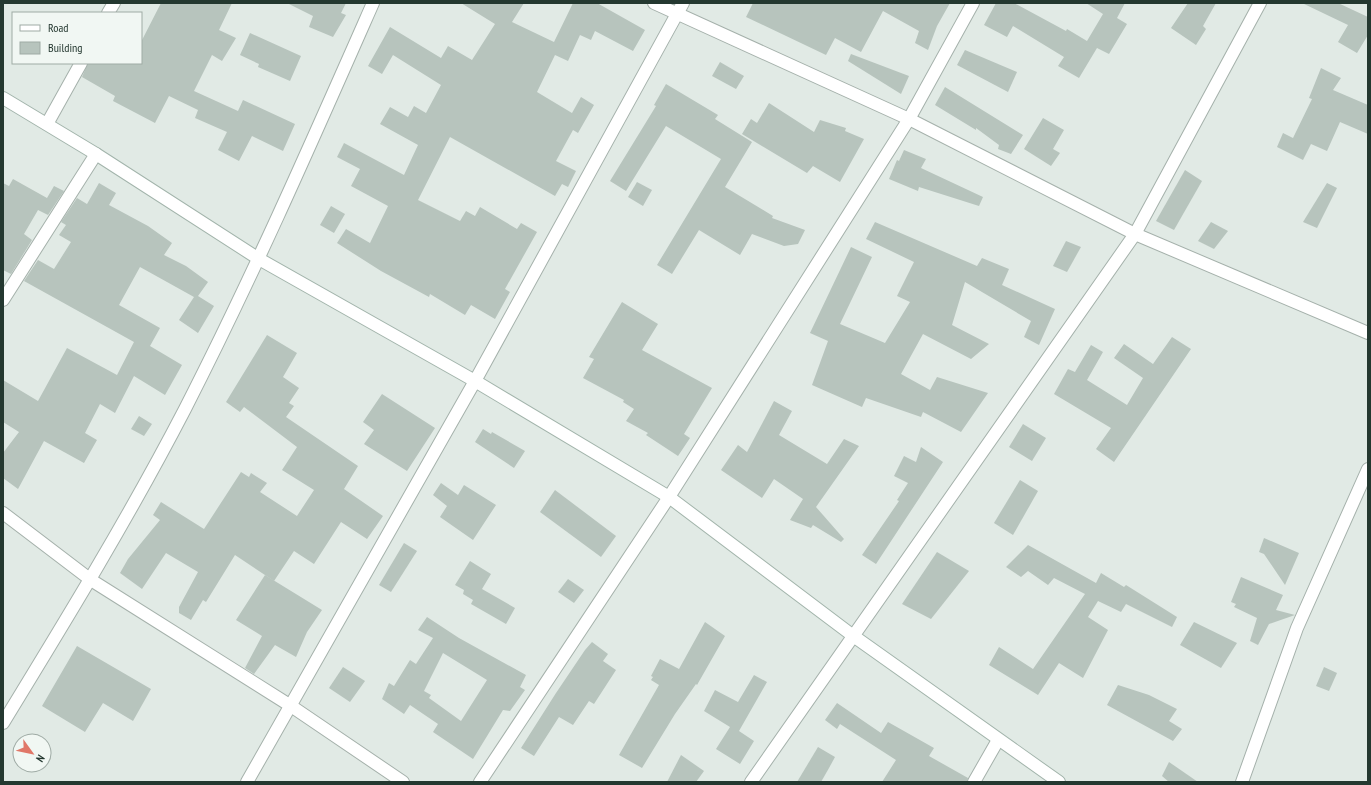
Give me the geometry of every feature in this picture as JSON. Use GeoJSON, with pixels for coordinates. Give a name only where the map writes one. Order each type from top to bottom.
{"type":"FeatureCollection","features":[{"type":"Feature","properties":{"kind":"street"},"geometry":{"type":"LineString","coordinates":[[109,12],[114,3]]}},
{"type":"Feature","properties":{"kind":"street"},"geometry":{"type":"LineString","coordinates":[[3,723],[91,580],[184,410],[259,259],[373,3]]}},
{"type":"Feature","properties":{"kind":"street"},"geometry":{"type":"LineString","coordinates":[[654,3],[680,8],[910,119],[1135,234],[1368,333]]}},
{"type":"Feature","properties":{"kind":"street"},"geometry":{"type":"LineString","coordinates":[[480,782],[669,497],[910,119],[973,3]]}},
{"type":"Feature","properties":{"kind":"street"},"geometry":{"type":"LineString","coordinates":[[751,782],[1135,234],[1260,3]]}},
{"type":"Feature","properties":{"kind":"street"},"geometry":{"type":"LineString","coordinates":[[247,782],[475,381],[680,8]]}},
{"type":"Feature","properties":{"kind":"street"},"geometry":{"type":"LineString","coordinates":[[47,124],[80,64]]}},
{"type":"Feature","properties":{"kind":"street"},"geometry":{"type":"LineString","coordinates":[[3,98],[96,154],[259,259],[475,381],[669,497],[852,636],[1059,782]]}},
{"type":"Feature","properties":{"kind":"street"},"geometry":{"type":"LineString","coordinates":[[3,300],[96,154]]}},
{"type":"Feature","properties":{"kind":"street"},"geometry":{"type":"LineString","coordinates":[[1242,782],[1297,628],[1368,469]]}},
{"type":"Feature","properties":{"kind":"street"},"geometry":{"type":"LineString","coordinates":[[3,513],[91,580],[291,706],[403,782]]}},
{"type":"Feature","properties":{"kind":"street"},"geometry":{"type":"LineString","coordinates":[[974,782],[998,740]]}},
{"type":"Feature","properties":{"kind":"building"},"geometry":{"type":"Polygon","coordinates":[[[161,3],[232,3],[219,30],[236,38],[222,61],[212,55],[194,91],[238,111],[243,100],[295,124],[283,151],[252,136],[239,161],[218,150],[227,132],[195,118],[198,110],[169,96],[155,123],[113,101],[115,96],[82,77],[88,64],[142,64],[142,40],[161,3]]]}},
{"type":"Feature","properties":{"kind":"building"},"geometry":{"type":"Polygon","coordinates":[[[287,3],[346,3],[341,13],[346,15],[333,37],[309,27],[313,16],[287,3]]]}},
{"type":"Feature","properties":{"kind":"building"},"geometry":{"type":"Polygon","coordinates":[[[461,3],[524,3],[512,22],[554,42],[573,3],[597,3],[645,30],[633,51],[595,31],[591,40],[580,35],[568,61],[555,55],[537,92],[572,113],[581,97],[594,105],[578,133],[573,130],[556,161],[576,171],[568,187],[562,184],[555,196],[450,137],[418,200],[460,221],[466,211],[475,216],[480,207],[517,229],[521,223],[537,232],[505,289],[510,292],[495,319],[471,305],[465,315],[430,294],[429,297],[381,271],[337,243],[346,229],[370,243],[388,206],[351,186],[360,169],[337,157],[344,143],[404,175],[418,145],[380,124],[390,107],[408,117],[414,106],[426,113],[441,85],[393,55],[382,74],[368,66],[390,27],[441,58],[448,46],[472,60],[495,24],[461,3]]]}},
{"type":"Feature","properties":{"kind":"building"},"geometry":{"type":"Polygon","coordinates":[[[753,3],[950,3],[937,26],[928,50],[915,43],[919,31],[883,11],[861,52],[835,38],[826,55],[746,17],[753,3]]]}},
{"type":"Feature","properties":{"kind":"building"},"geometry":{"type":"Polygon","coordinates":[[[996,3],[1014,3],[1066,31],[1067,29],[1087,41],[1103,14],[1086,3],[1125,3],[1117,18],[1127,24],[1109,54],[1097,48],[1079,78],[1058,66],[1064,57],[1013,26],[1007,37],[984,25],[996,3]]]}},
{"type":"Feature","properties":{"kind":"building"},"geometry":{"type":"Polygon","coordinates":[[[1188,3],[1216,3],[1203,26],[1206,29],[1196,45],[1171,28],[1188,3]]]}},
{"type":"Feature","properties":{"kind":"building"},"geometry":{"type":"Polygon","coordinates":[[[1302,3],[1338,3],[1368,17],[1368,35],[1357,53],[1338,42],[1348,25],[1302,3]]]}},
{"type":"Feature","properties":{"kind":"building"},"geometry":{"type":"Polygon","coordinates":[[[250,33],[301,56],[290,81],[258,67],[259,64],[240,55],[250,33]]]}},
{"type":"Feature","properties":{"kind":"building"},"geometry":{"type":"Polygon","coordinates":[[[965,50],[1017,72],[1008,92],[957,65],[965,50]]]}},
{"type":"Feature","properties":{"kind":"building"},"geometry":{"type":"Polygon","coordinates":[[[851,54],[909,76],[901,94],[848,61],[851,54]]]}},
{"type":"Feature","properties":{"kind":"building"},"geometry":{"type":"Polygon","coordinates":[[[720,62],[744,76],[736,89],[712,76],[720,62]]]}},
{"type":"Feature","properties":{"kind":"building"},"geometry":{"type":"Polygon","coordinates":[[[1321,68],[1341,78],[1333,90],[1368,105],[1368,134],[1340,122],[1327,151],[1311,144],[1303,160],[1277,147],[1283,133],[1293,138],[1312,99],[1309,98],[1321,68]]]}},
{"type":"Feature","properties":{"kind":"building"},"geometry":{"type":"Polygon","coordinates":[[[666,84],[718,115],[715,119],[752,142],[725,187],[773,216],[772,218],[805,230],[798,244],[784,246],[752,234],[740,255],[699,230],[672,274],[657,265],[721,159],[666,126],[626,191],[610,181],[656,106],[654,105],[666,84]]]}},
{"type":"Feature","properties":{"kind":"building"},"geometry":{"type":"Polygon","coordinates":[[[945,87],[1023,135],[1011,154],[998,149],[999,145],[976,128],[976,130],[935,105],[945,87]]]}},
{"type":"Feature","properties":{"kind":"building"},"geometry":{"type":"Polygon","coordinates":[[[769,103],[814,132],[820,120],[846,128],[845,131],[864,139],[840,182],[813,166],[807,173],[742,134],[751,119],[757,123],[769,103]]]}},
{"type":"Feature","properties":{"kind":"building"},"geometry":{"type":"Polygon","coordinates":[[[1043,118],[1064,130],[1053,149],[1060,153],[1051,166],[1024,149],[1043,118]]]}},
{"type":"Feature","properties":{"kind":"building"},"geometry":{"type":"Polygon","coordinates":[[[904,150],[926,159],[921,168],[983,197],[979,206],[919,187],[918,191],[889,179],[897,160],[899,161],[904,150]]]}},
{"type":"Feature","properties":{"kind":"building"},"geometry":{"type":"Polygon","coordinates":[[[1185,170],[1202,181],[1174,230],[1156,221],[1185,170]]]}},
{"type":"Feature","properties":{"kind":"building"},"geometry":{"type":"Polygon","coordinates":[[[13,179],[47,198],[54,186],[64,191],[48,215],[38,210],[24,234],[32,240],[11,274],[3,270],[3,183],[9,186],[13,179]]]}},
{"type":"Feature","properties":{"kind":"building"},"geometry":{"type":"Polygon","coordinates":[[[637,182],[652,190],[643,206],[628,197],[637,182]]]}},
{"type":"Feature","properties":{"kind":"building"},"geometry":{"type":"Polygon","coordinates":[[[99,183],[116,193],[109,205],[148,226],[172,243],[164,255],[186,266],[208,282],[198,296],[214,306],[198,333],[179,320],[194,297],[140,267],[119,305],[160,328],[150,346],[182,365],[165,395],[134,376],[115,413],[100,404],[85,433],[97,440],[84,463],[44,441],[18,489],[3,478],[3,453],[19,432],[3,422],[3,380],[38,401],[67,348],[117,375],[134,342],[24,281],[38,260],[54,269],[71,242],[59,235],[66,225],[61,222],[77,198],[87,204],[99,183]]]}},
{"type":"Feature","properties":{"kind":"building"},"geometry":{"type":"Polygon","coordinates":[[[1327,183],[1337,188],[1317,228],[1303,222],[1327,183]]]}},
{"type":"Feature","properties":{"kind":"building"},"geometry":{"type":"Polygon","coordinates":[[[331,206],[345,214],[334,233],[320,225],[331,206]]]}},
{"type":"Feature","properties":{"kind":"building"},"geometry":{"type":"Polygon","coordinates":[[[875,222],[977,266],[982,258],[1009,269],[1002,285],[1055,309],[1039,345],[1024,337],[1031,321],[965,282],[952,325],[989,344],[971,359],[923,334],[901,374],[930,390],[937,377],[988,393],[961,432],[923,412],[921,417],[866,398],[862,407],[812,385],[828,341],[810,333],[851,247],[872,257],[840,324],[885,343],[910,302],[897,296],[914,262],[866,239],[875,222]]]}},
{"type":"Feature","properties":{"kind":"building"},"geometry":{"type":"Polygon","coordinates":[[[1211,222],[1228,231],[1214,249],[1198,241],[1211,222]]]}},
{"type":"Feature","properties":{"kind":"building"},"geometry":{"type":"Polygon","coordinates":[[[1066,241],[1081,247],[1067,272],[1053,266],[1066,241]]]}},
{"type":"Feature","properties":{"kind":"building"},"geometry":{"type":"Polygon","coordinates":[[[622,302],[658,324],[642,350],[712,388],[684,434],[690,438],[678,456],[646,435],[648,433],[626,421],[634,409],[623,402],[624,400],[583,378],[594,359],[589,357],[622,302]]]}},
{"type":"Feature","properties":{"kind":"building"},"geometry":{"type":"Polygon","coordinates":[[[267,335],[297,353],[283,377],[299,388],[289,403],[294,406],[286,417],[358,466],[344,489],[383,516],[367,539],[341,522],[314,564],[294,551],[274,581],[235,555],[206,602],[203,600],[191,620],[179,613],[179,607],[198,572],[166,553],[142,589],[120,573],[128,559],[160,520],[153,515],[161,502],[204,529],[241,472],[249,477],[251,473],[267,483],[260,492],[297,516],[314,490],[282,470],[297,447],[244,407],[240,412],[226,402],[267,335]]]}},
{"type":"Feature","properties":{"kind":"building"},"geometry":{"type":"Polygon","coordinates":[[[1172,337],[1191,349],[1114,462],[1096,449],[1111,428],[1054,394],[1068,369],[1075,372],[1091,345],[1103,352],[1087,380],[1127,405],[1143,378],[1114,358],[1124,344],[1153,364],[1172,337]]]}},
{"type":"Feature","properties":{"kind":"building"},"geometry":{"type":"Polygon","coordinates":[[[382,394],[435,428],[407,471],[364,444],[374,430],[363,422],[382,394]]]}},
{"type":"Feature","properties":{"kind":"building"},"geometry":{"type":"Polygon","coordinates":[[[774,401],[792,411],[779,435],[827,464],[844,439],[859,446],[816,507],[844,539],[841,542],[813,525],[811,528],[790,520],[803,499],[774,479],[762,498],[721,470],[738,445],[747,452],[774,401]]]}},
{"type":"Feature","properties":{"kind":"building"},"geometry":{"type":"Polygon","coordinates":[[[139,416],[152,424],[144,436],[131,429],[139,416]]]}},
{"type":"Feature","properties":{"kind":"building"},"geometry":{"type":"Polygon","coordinates":[[[1023,424],[1046,438],[1032,461],[1009,447],[1023,424]]]}},
{"type":"Feature","properties":{"kind":"building"},"geometry":{"type":"Polygon","coordinates":[[[483,429],[491,434],[492,432],[525,451],[514,468],[475,442],[483,429]]]}},
{"type":"Feature","properties":{"kind":"building"},"geometry":{"type":"Polygon","coordinates":[[[921,447],[943,462],[876,564],[862,555],[899,501],[897,500],[908,483],[894,476],[904,456],[916,462],[921,447]]]}},
{"type":"Feature","properties":{"kind":"building"},"geometry":{"type":"Polygon","coordinates":[[[1020,480],[1038,491],[1013,535],[994,523],[1020,480]]]}},
{"type":"Feature","properties":{"kind":"building"},"geometry":{"type":"Polygon","coordinates":[[[441,483],[458,495],[464,485],[496,505],[473,540],[440,517],[447,506],[433,495],[441,483]]]}},
{"type":"Feature","properties":{"kind":"building"},"geometry":{"type":"Polygon","coordinates":[[[555,490],[616,536],[601,557],[540,512],[555,490]]]}},
{"type":"Feature","properties":{"kind":"building"},"geometry":{"type":"Polygon","coordinates":[[[1264,538],[1299,553],[1285,585],[1264,554],[1259,552],[1264,538]]]}},
{"type":"Feature","properties":{"kind":"building"},"geometry":{"type":"Polygon","coordinates":[[[404,543],[417,551],[391,592],[379,585],[404,543]]]}},
{"type":"Feature","properties":{"kind":"building"},"geometry":{"type":"Polygon","coordinates":[[[1028,545],[1096,583],[1101,573],[1124,587],[1126,585],[1177,617],[1172,627],[1126,604],[1121,612],[1098,601],[1088,617],[1108,630],[1083,678],[1059,663],[1038,695],[989,665],[999,647],[1033,669],[1085,594],[1054,578],[1048,585],[1028,571],[1021,577],[1006,567],[1028,545]]]}},
{"type":"Feature","properties":{"kind":"building"},"geometry":{"type":"Polygon","coordinates":[[[937,552],[969,571],[931,619],[902,604],[937,552]]]}},
{"type":"Feature","properties":{"kind":"building"},"geometry":{"type":"Polygon","coordinates":[[[470,561],[491,574],[482,589],[515,608],[506,624],[471,604],[473,600],[463,594],[464,590],[455,585],[470,561]]]}},
{"type":"Feature","properties":{"kind":"building"},"geometry":{"type":"Polygon","coordinates":[[[265,575],[322,610],[307,632],[296,657],[275,645],[254,674],[245,668],[262,636],[236,620],[265,575]]]}},
{"type":"Feature","properties":{"kind":"building"},"geometry":{"type":"Polygon","coordinates":[[[1241,577],[1283,595],[1276,610],[1295,615],[1269,624],[1258,645],[1250,641],[1257,618],[1234,607],[1236,604],[1231,602],[1241,577]]]}},
{"type":"Feature","properties":{"kind":"building"},"geometry":{"type":"Polygon","coordinates":[[[568,579],[584,590],[574,603],[558,592],[568,579]]]}},
{"type":"Feature","properties":{"kind":"building"},"geometry":{"type":"Polygon","coordinates":[[[427,617],[459,638],[526,675],[520,687],[525,690],[510,711],[503,710],[473,759],[433,732],[438,724],[410,705],[404,714],[382,699],[389,683],[394,686],[410,660],[416,664],[433,638],[418,630],[427,617]],[[443,653],[424,691],[431,695],[429,698],[461,721],[487,680],[443,653]]]}},
{"type":"Feature","properties":{"kind":"building"},"geometry":{"type":"Polygon","coordinates":[[[705,622],[725,636],[697,685],[696,684],[675,714],[642,768],[619,755],[659,685],[651,680],[653,677],[651,676],[660,659],[679,669],[705,622]]]}},
{"type":"Feature","properties":{"kind":"building"},"geometry":{"type":"Polygon","coordinates":[[[1194,622],[1237,643],[1221,668],[1180,645],[1194,622]]]}},
{"type":"Feature","properties":{"kind":"building"},"geometry":{"type":"Polygon","coordinates":[[[592,642],[608,654],[603,661],[616,670],[594,704],[589,701],[573,725],[559,717],[534,756],[521,748],[556,693],[592,642]]]}},
{"type":"Feature","properties":{"kind":"building"},"geometry":{"type":"Polygon","coordinates":[[[77,646],[151,689],[133,721],[103,703],[85,732],[42,706],[77,646]]]}},
{"type":"Feature","properties":{"kind":"building"},"geometry":{"type":"Polygon","coordinates":[[[343,667],[365,681],[350,702],[329,688],[343,667]]]}},
{"type":"Feature","properties":{"kind":"building"},"geometry":{"type":"Polygon","coordinates":[[[1324,667],[1337,673],[1329,691],[1316,686],[1324,667]]]}},
{"type":"Feature","properties":{"kind":"building"},"geometry":{"type":"Polygon","coordinates":[[[754,675],[767,682],[739,731],[754,741],[740,764],[716,749],[730,727],[704,711],[715,690],[738,702],[754,675]]]}},
{"type":"Feature","properties":{"kind":"building"},"geometry":{"type":"Polygon","coordinates":[[[1118,685],[1149,695],[1177,709],[1169,721],[1182,729],[1173,741],[1107,705],[1118,685]]]}},
{"type":"Feature","properties":{"kind":"building"},"geometry":{"type":"Polygon","coordinates":[[[837,703],[881,733],[888,722],[934,748],[929,756],[968,778],[967,782],[882,782],[896,760],[840,724],[837,729],[825,720],[837,703]]]}},
{"type":"Feature","properties":{"kind":"building"},"geometry":{"type":"Polygon","coordinates":[[[818,747],[835,757],[821,782],[797,782],[818,747]]]}},
{"type":"Feature","properties":{"kind":"building"},"geometry":{"type":"Polygon","coordinates":[[[681,755],[704,771],[696,782],[667,782],[681,755]]]}},
{"type":"Feature","properties":{"kind":"building"},"geometry":{"type":"Polygon","coordinates":[[[1169,762],[1198,782],[1169,782],[1162,776],[1169,762]]]}}]}
